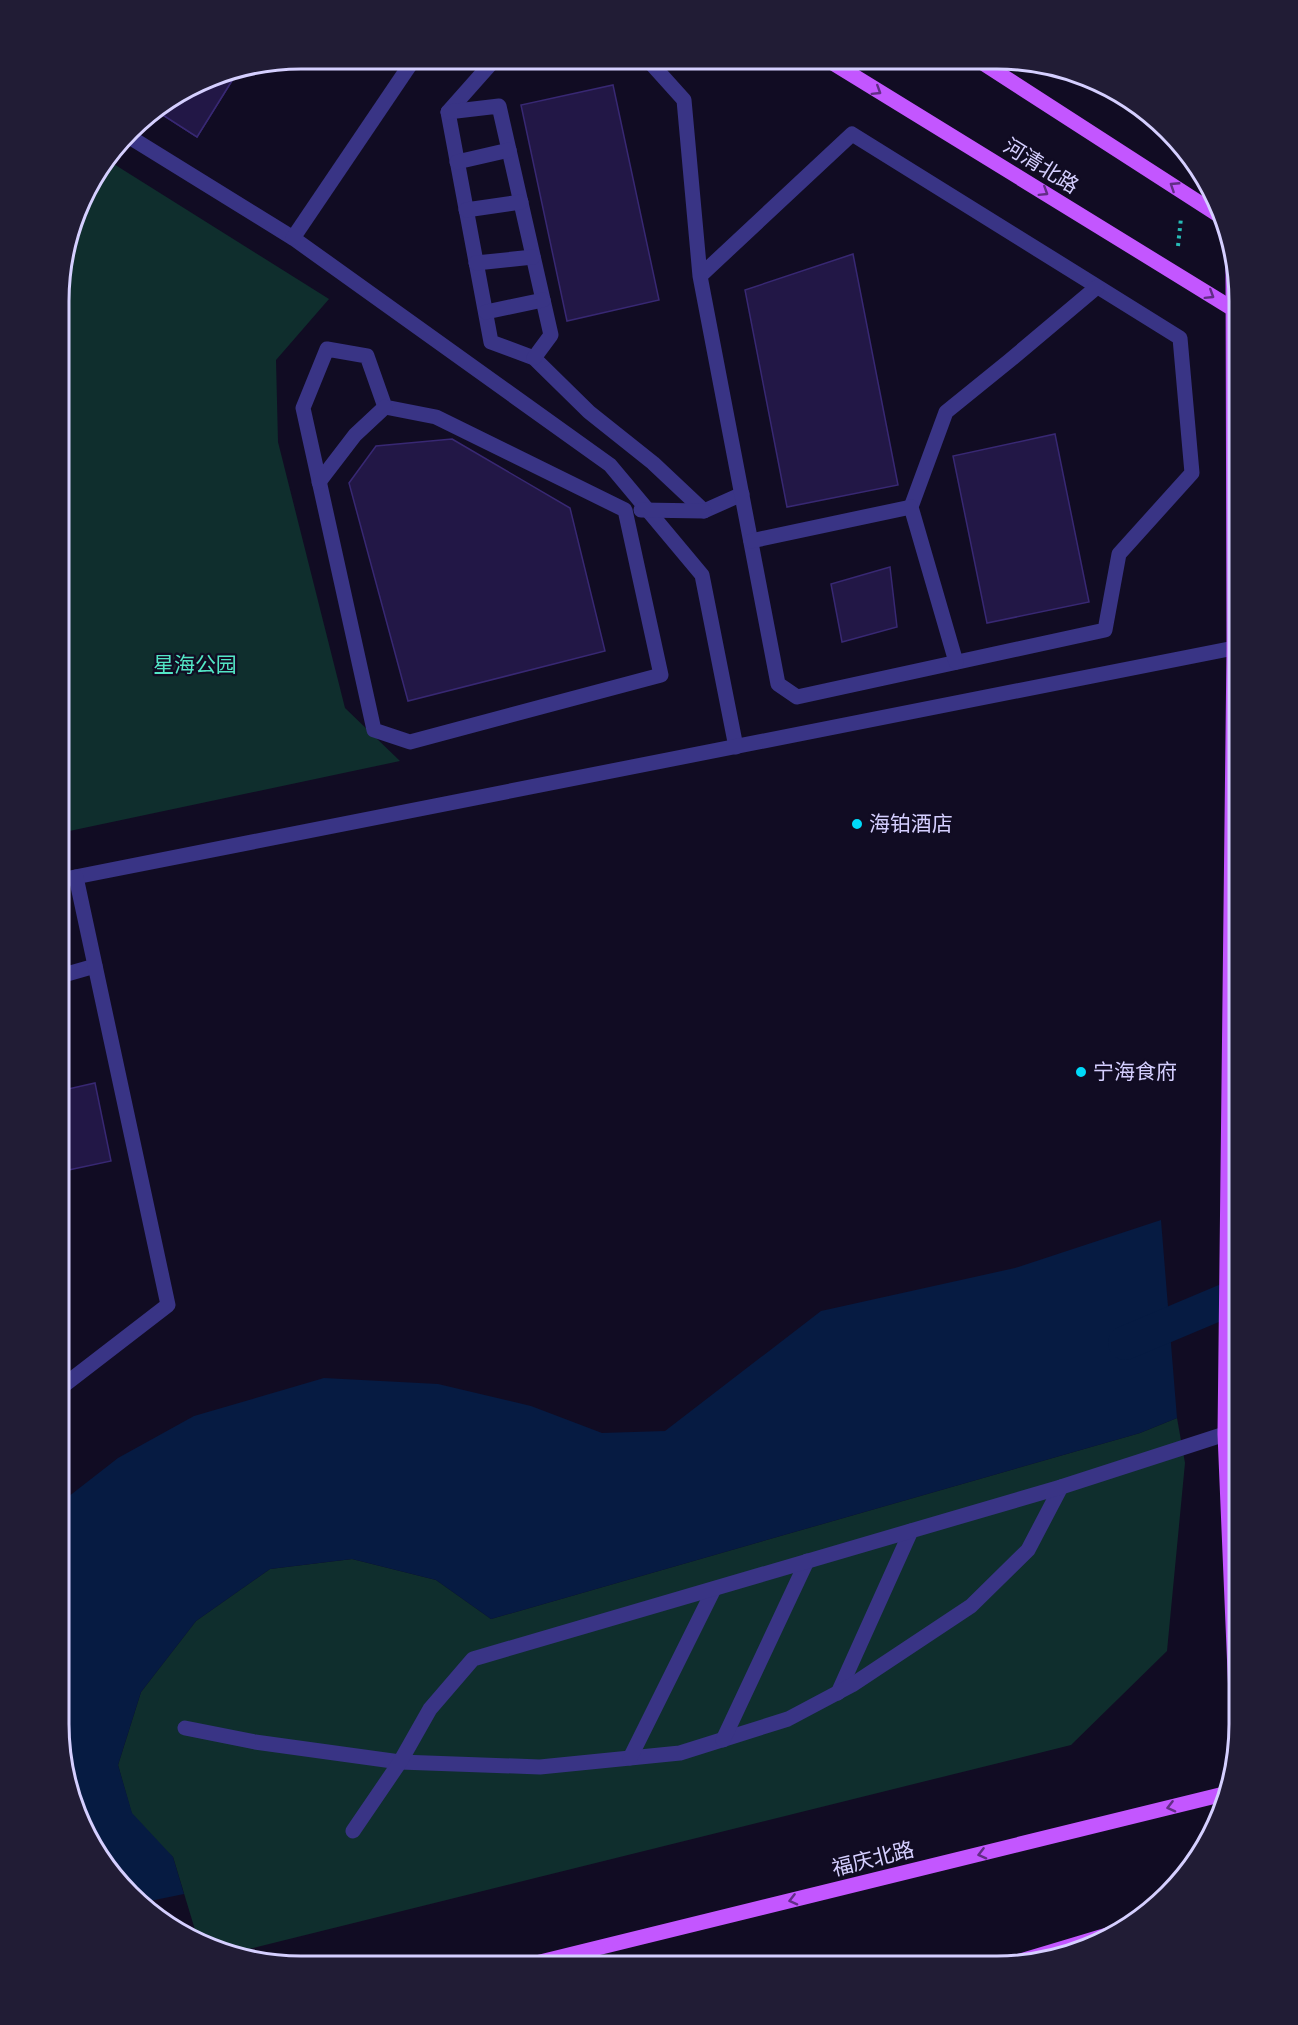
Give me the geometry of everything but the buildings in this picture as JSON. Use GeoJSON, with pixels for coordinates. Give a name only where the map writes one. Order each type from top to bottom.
{"type":"FeatureCollection","features":[{"type":"Feature","properties":{"kind":"main road","name":"河清北路"},"geometry":{"type":"LineString","coordinates":[[843,69],[1229,307]]}},
{"type":"Feature","properties":{"kind":"main road"},"geometry":{"type":"LineString","coordinates":[[992,69],[1210,210]]}},
{"type":"Feature","properties":{"kind":"main road"},"geometry":{"type":"LineString","coordinates":[[1229,1127],[1225,1434],[1229,1529]]}},
{"type":"Feature","properties":{"kind":"main road","name":"福庆北路"},"geometry":{"type":"LineString","coordinates":[[565,1956],[1218,1795]]}},
{"type":"Feature","properties":{"kind":"street"},"geometry":{"type":"LineString","coordinates":[[293,238],[407,69]]}},
{"type":"Feature","properties":{"kind":"street"},"geometry":{"type":"LineString","coordinates":[[448,112],[486,69]]}},
{"type":"Feature","properties":{"kind":"street"},"geometry":{"type":"LineString","coordinates":[[656,69],[684,100],[700,276],[778,684],[797,697],[1105,630],[1119,554],[1192,472],[1180,338],[852,134],[700,276]]}},
{"type":"Feature","properties":{"kind":"street"},"geometry":{"type":"LineString","coordinates":[[448,112],[499,106],[551,335],[534,358]]}},
{"type":"Feature","properties":{"kind":"street"},"geometry":{"type":"LineString","coordinates":[[448,112],[491,342],[534,358],[589,412],[653,463],[704,511]]}},
{"type":"Feature","properties":{"kind":"street"},"geometry":{"type":"LineString","coordinates":[[134,140],[293,238],[610,465],[702,575],[736,747]]}},
{"type":"Feature","properties":{"kind":"street"},"geometry":{"type":"LineString","coordinates":[[457,162],[509,150]]}},
{"type":"Feature","properties":{"kind":"street"},"geometry":{"type":"LineString","coordinates":[[466,210],[521,201]]}},
{"type":"Feature","properties":{"kind":"street"},"geometry":{"type":"LineString","coordinates":[[476,262],[533,257]]}},
{"type":"Feature","properties":{"kind":"street"},"geometry":{"type":"LineString","coordinates":[[956,662],[910,507],[946,412],[1097,286]]}},
{"type":"Feature","properties":{"kind":"street"},"geometry":{"type":"LineString","coordinates":[[486,312],[543,300]]}},
{"type":"Feature","properties":{"kind":"street"},"geometry":{"type":"LineString","coordinates":[[385,407],[367,356],[327,349],[303,408],[374,730],[410,742],[661,675],[625,510]]}},
{"type":"Feature","properties":{"kind":"street"},"geometry":{"type":"LineString","coordinates":[[385,407],[436,417],[625,510],[704,511],[742,494]]}},
{"type":"Feature","properties":{"kind":"street"},"geometry":{"type":"LineString","coordinates":[[319,482],[355,435],[385,407]]}},
{"type":"Feature","properties":{"kind":"street"},"geometry":{"type":"LineString","coordinates":[[751,541],[910,507]]}},
{"type":"Feature","properties":{"kind":"street"},"geometry":{"type":"LineString","coordinates":[[69,878],[1229,649]]}},
{"type":"Feature","properties":{"kind":"street"},"geometry":{"type":"LineString","coordinates":[[69,1381],[168,1305],[76,877]]}},
{"type":"Feature","properties":{"kind":"street"},"geometry":{"type":"LineString","coordinates":[[69,973],[95,966]]}},
{"type":"Feature","properties":{"kind":"street"},"geometry":{"type":"LineString","coordinates":[[353,1831],[400,1762],[430,1709],[473,1659],[1061,1487],[1225,1434]]}},
{"type":"Feature","properties":{"kind":"street"},"geometry":{"type":"LineString","coordinates":[[185,1728],[255,1742],[400,1762],[540,1767],[680,1753],[788,1719],[838,1693],[971,1606],[1028,1550],[1061,1487]]}},
{"type":"Feature","properties":{"kind":"street"},"geometry":{"type":"LineString","coordinates":[[838,1693],[911,1531]]}},
{"type":"Feature","properties":{"kind":"street"},"geometry":{"type":"LineString","coordinates":[[723,1740],[807,1562]]}},
{"type":"Feature","properties":{"kind":"street"},"geometry":{"type":"LineString","coordinates":[[630,1758],[714,1589]]}},
{"type":"Feature","properties":{"kind":"green space","name":"星海公园"},"geometry":{"type":"Polygon","coordinates":[[[114,164],[329,299],[276,360],[278,442],[345,708],[400,761],[69,831],[69,286],[73,256],[81,226],[93,198],[114,164]]]}},
{"type":"Feature","properties":{"kind":"green space"},"geometry":{"type":"Polygon","coordinates":[[[1177,1418],[1185,1463],[1167,1651],[1071,1745],[247,1950],[226,1944],[195,1931],[173,1857],[135,1825],[118,1765],[141,1692],[196,1621],[270,1569],[352,1559],[436,1580],[491,1619],[1140,1433],[1177,1418]]]}},
{"type":"Feature","properties":{"kind":"water"},"geometry":{"type":"Polygon","coordinates":[[[1161,1220],[1177,1418],[1140,1433],[491,1619],[436,1580],[352,1559],[270,1569],[196,1621],[141,1692],[118,1765],[132,1813],[173,1857],[184,1894],[151,1901],[127,1877],[108,1853],[81,1799],[73,1769],[69,1739],[69,1496],[118,1458],[194,1416],[324,1378],[438,1384],[531,1406],[602,1433],[665,1431],[821,1311],[1015,1268],[1161,1220]]]}},
{"type":"Feature","properties":{"kind":"waterway"},"geometry":{"type":"LineString","coordinates":[[1125,1343],[1229,1299]]}},
{"type":"Feature","properties":{"kind":"place","name":"海铂酒店"},"geometry":{"type":"Point","coordinates":[857,824]}},
{"type":"Feature","properties":{"kind":"place","name":"宁海食府"},"geometry":{"type":"Point","coordinates":[1081,1072]}}]}
